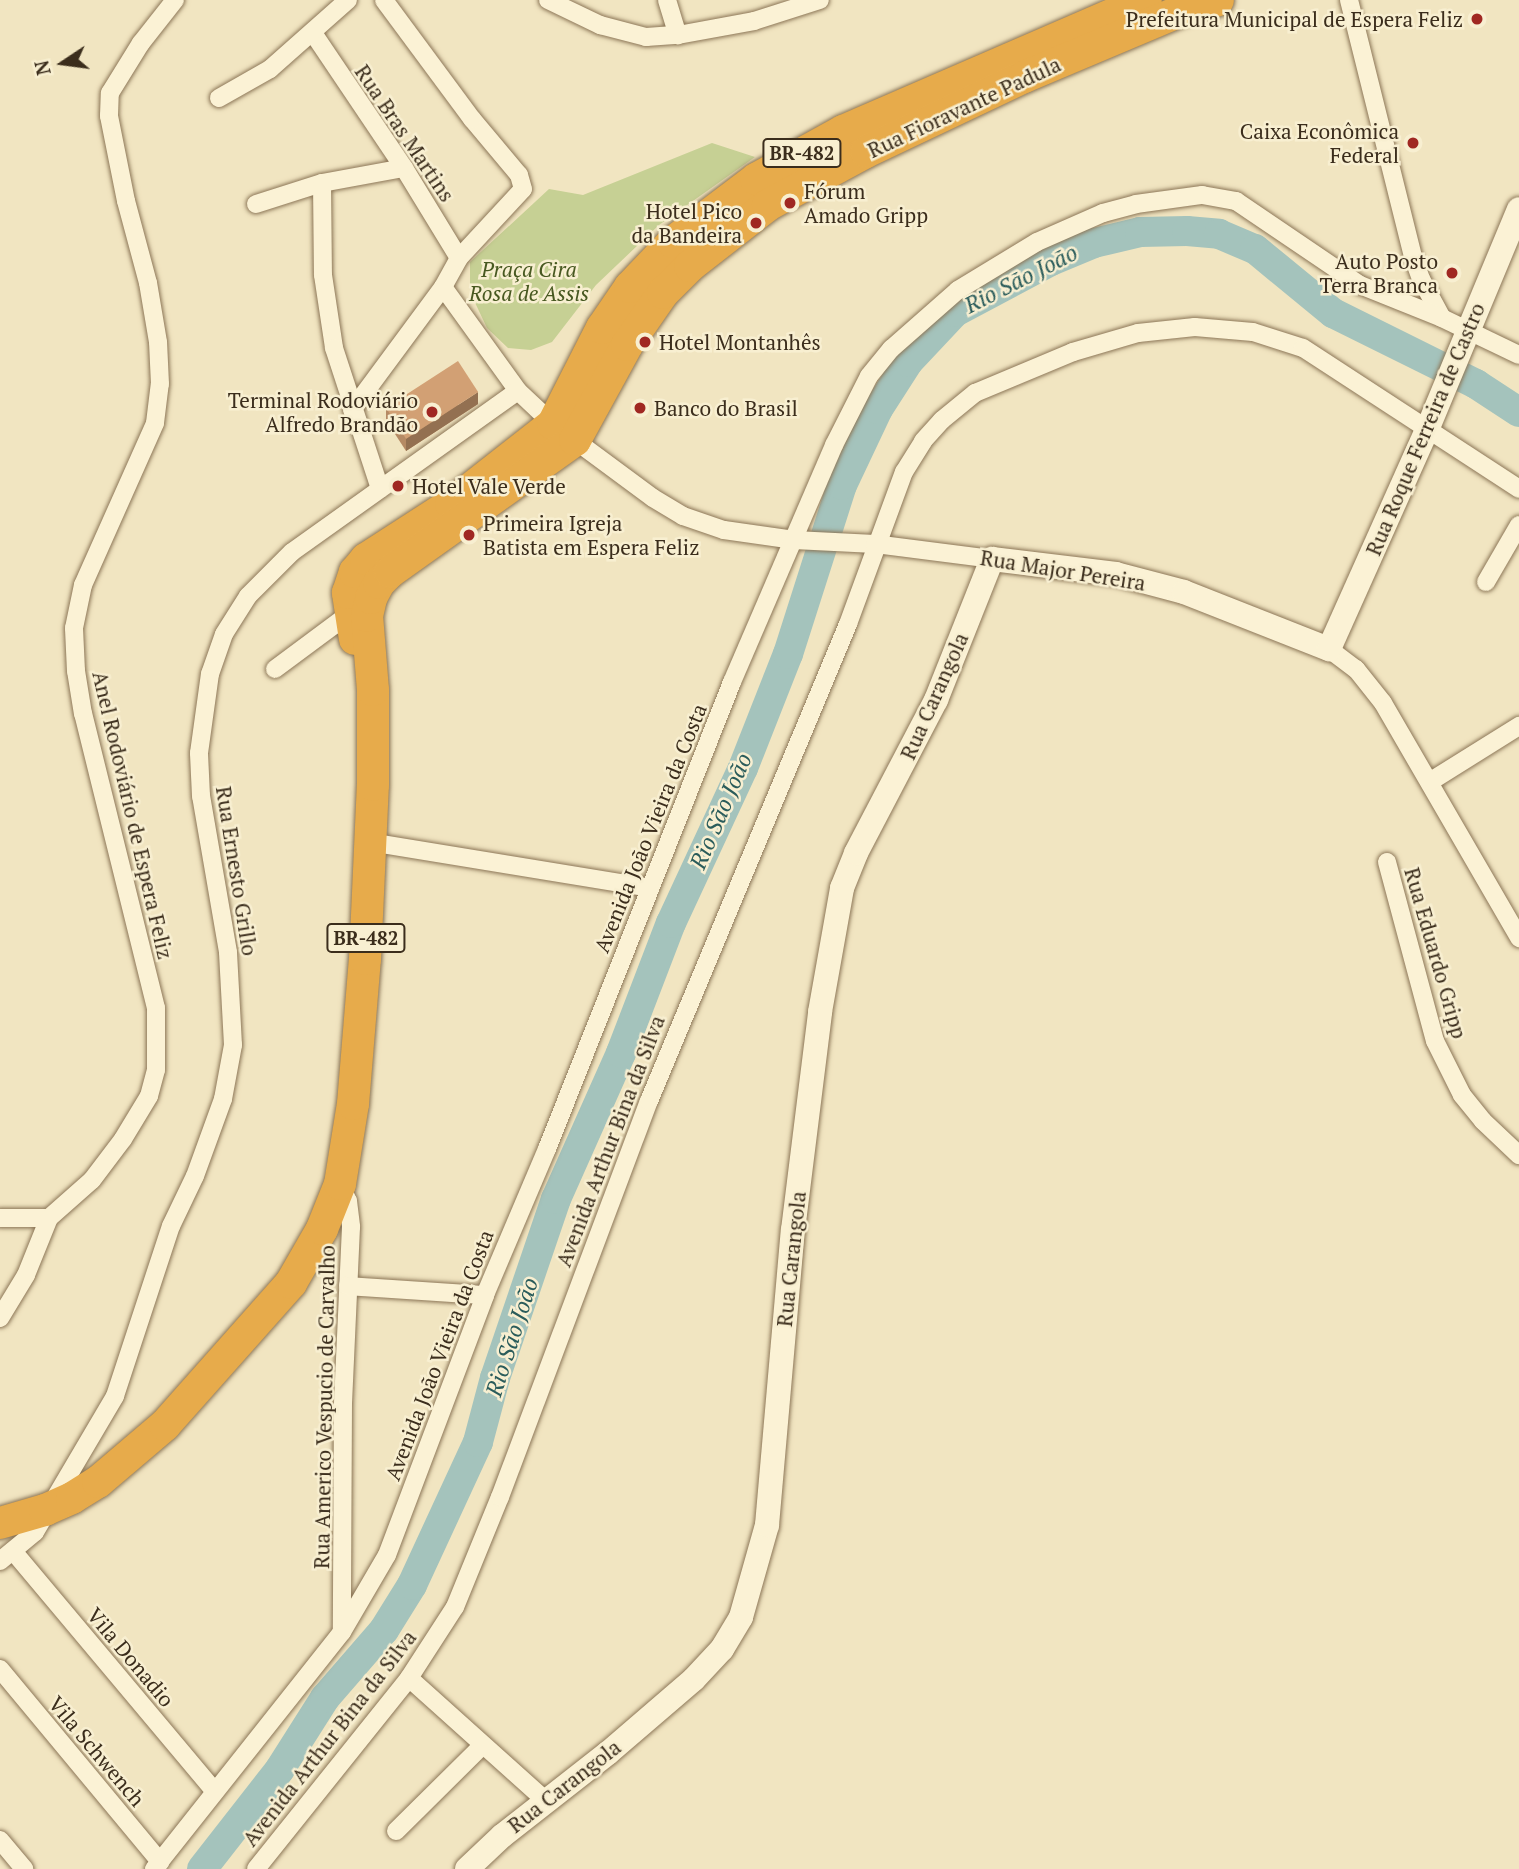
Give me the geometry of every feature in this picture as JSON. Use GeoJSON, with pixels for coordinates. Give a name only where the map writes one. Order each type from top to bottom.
{"type":"FeatureCollection","features":[{"type":"Feature","properties":{"kind":"highway","name":"Rua Fioravante Padula"},"geometry":{"type":"LineString","coordinates":[[564,432],[576,373],[631,287],[673,242],[756,179],[843,131],[1146,0]]}},
{"type":"Feature","properties":{"kind":"highway","name":"Rua Fioravante Padula"},"geometry":{"type":"LineString","coordinates":[[564,432],[663,293],[690,267],[768,205],[866,152],[1024,78],[1185,9],[1218,0]]}},
{"type":"Feature","properties":{"kind":"highway","name":"BR-482"},"geometry":{"type":"LineString","coordinates":[[373,690],[349,614],[355,572],[366,559],[564,432]]}},
{"type":"Feature","properties":{"kind":"highway","name":"BR-482"},"geometry":{"type":"LineString","coordinates":[[4,1545],[45,1510],[98,1482],[165,1426],[291,1283],[322,1229],[340,1184],[354,1093],[370,842],[373,690],[368,616],[371,598],[379,583],[564,432]]}},
{"type":"Feature","properties":{"kind":"street","name":"Anel Rodoviário de Espera Feliz"},"geometry":{"type":"LineString","coordinates":[[49,1218],[92,1180],[123,1139],[149,1096],[156,1070],[156,1008],[83,714],[76,671],[74,628],[83,585],[155,423],[160,384],[158,342],[148,284],[126,201],[108,116],[110,93],[141,43],[175,0]]}},
{"type":"Feature","properties":{"kind":"street"},"geometry":{"type":"LineString","coordinates":[[219,98],[270,69],[348,0]]}},
{"type":"Feature","properties":{"kind":"street"},"geometry":{"type":"LineString","coordinates":[[352,410],[443,287],[459,258],[523,189],[519,175],[472,119],[384,0]]}},
{"type":"Feature","properties":{"kind":"street"},"geometry":{"type":"LineString","coordinates":[[548,0],[611,28],[646,37],[678,35],[754,21],[820,0]]}},
{"type":"Feature","properties":{"kind":"street"},"geometry":{"type":"LineString","coordinates":[[667,0],[678,35]]}},
{"type":"Feature","properties":{"kind":"street"},"geometry":{"type":"LineString","coordinates":[[1349,0],[1413,257],[1442,318]]}},
{"type":"Feature","properties":{"kind":"street","name":"Rua Bras Martins"},"geometry":{"type":"LineString","coordinates":[[313,33],[404,168],[459,258]]}},
{"type":"Feature","properties":{"kind":"street"},"geometry":{"type":"LineString","coordinates":[[256,204],[322,183],[404,168]]}},
{"type":"Feature","properties":{"kind":"street"},"geometry":{"type":"LineString","coordinates":[[322,183],[323,275],[334,348],[352,410],[380,489]]}},
{"type":"Feature","properties":{"kind":"street","name":"Avenida João Vieira da Costa"},"geometry":{"type":"LineString","coordinates":[[157,1865],[342,1632],[387,1555],[485,1295],[732,682],[799,540],[834,445],[869,376],[891,349],[958,290],[1037,242],[1103,213],[1136,204],[1202,195],[1220,196],[1236,201],[1360,285],[1442,318],[1465,335],[1519,355]]}},
{"type":"Feature","properties":{"kind":"street","name":"Rua Roque Ferreira de Castro"},"geometry":{"type":"LineString","coordinates":[[1329,649],[1427,430],[1519,209]]}},
{"type":"Feature","properties":{"kind":"street"},"geometry":{"type":"LineString","coordinates":[[443,287],[518,391],[564,432]]}},
{"type":"Feature","properties":{"kind":"street","name":"Avenida Arthur Bina da Silva"},"geometry":{"type":"LineString","coordinates":[[256,1869],[409,1678],[455,1607],[500,1497],[629,1151],[710,948],[828,672],[904,472],[923,441],[942,420],[975,393],[1073,352],[1138,333],[1195,327],[1241,331],[1303,348],[1348,374],[1427,430],[1519,489]]}},
{"type":"Feature","properties":{"kind":"street","name":"Rua Ernesto Grillo"},"geometry":{"type":"LineString","coordinates":[[45,1510],[82,1455],[115,1396],[171,1226],[195,1176],[223,1099],[233,1045],[228,952],[201,796],[199,753],[214,664],[224,634],[264,578],[292,552],[518,391]]}},
{"type":"Feature","properties":{"kind":"street","name":"Rua Major Pereira"},"geometry":{"type":"LineString","coordinates":[[564,432],[653,498],[683,516],[724,530],[799,540],[875,544],[1116,574],[1184,592],[1329,649],[1356,669],[1383,703],[1431,781],[1519,939]]}},
{"type":"Feature","properties":{"kind":"street"},"geometry":{"type":"LineString","coordinates":[[1486,582],[1519,525]]}},
{"type":"Feature","properties":{"kind":"street","name":"Rua Carangola"},"geometry":{"type":"LineString","coordinates":[[467,1869],[502,1836],[547,1802],[694,1679],[722,1649],[741,1617],[766,1525],[793,1230],[820,1012],[842,888],[856,853],[936,700],[992,559]]}},
{"type":"Feature","properties":{"kind":"street"},"geometry":{"type":"LineString","coordinates":[[275,669],[349,614]]}},
{"type":"Feature","properties":{"kind":"street"},"geometry":{"type":"LineString","coordinates":[[1431,781],[1519,726]]}},
{"type":"Feature","properties":{"kind":"street"},"geometry":{"type":"LineString","coordinates":[[370,842],[650,888]]}},
{"type":"Feature","properties":{"kind":"street","name":"Rua Eduardo Gripp"},"geometry":{"type":"LineString","coordinates":[[1387,862],[1435,1041],[1462,1095],[1483,1121],[1519,1155]]}},
{"type":"Feature","properties":{"kind":"street","name":"Rua Americo Vespucio de Carvalho"},"geometry":{"type":"LineString","coordinates":[[340,1184],[351,1215],[343,1403],[342,1632]]}},
{"type":"Feature","properties":{"kind":"street"},"geometry":{"type":"LineString","coordinates":[[0,1218],[49,1218],[26,1275],[0,1318]]}},
{"type":"Feature","properties":{"kind":"street"},"geometry":{"type":"LineString","coordinates":[[348,1286],[485,1295]]}},
{"type":"Feature","properties":{"kind":"street","name":"Vila Donadio"},"geometry":{"type":"LineString","coordinates":[[4,1545],[215,1792]]}},
{"type":"Feature","properties":{"kind":"street","name":"Vila Schwench"},"geometry":{"type":"LineString","coordinates":[[0,1670],[157,1865]]}},
{"type":"Feature","properties":{"kind":"street"},"geometry":{"type":"LineString","coordinates":[[409,1678],[547,1802]]}},
{"type":"Feature","properties":{"kind":"street"},"geometry":{"type":"LineString","coordinates":[[396,1831],[483,1745]]}},
{"type":"Feature","properties":{"kind":"street"},"geometry":{"type":"LineString","coordinates":[[0,1840],[24,1869]]}},
{"type":"Feature","properties":{"kind":"green space","name":"Praça Cira Rosa de Assis"},"geometry":{"type":"Polygon","coordinates":[[[712,143],[755,157],[659,225],[596,285],[552,342],[531,350],[508,348],[487,328],[470,292],[470,262],[549,189],[583,195],[712,143]]]}},
{"type":"Feature","properties":{"kind":"building","name":"Terminal Rodoviário Alfredo Brandão"},"geometry":{"type":"Polygon","coordinates":[[[458,361],[478,392],[406,439],[386,408],[458,361]]]}},
{"type":"Feature","properties":{"kind":"waterway","name":"Rio São João"},"geometry":{"type":"LineString","coordinates":[[202,1869],[280,1769],[325,1698],[384,1630],[412,1585],[478,1442],[495,1378],[556,1199],[621,1053],[671,923],[743,768],[788,654],[842,485],[878,409],[908,362],[955,312],[1051,261],[1094,243],[1140,232],[1187,231],[1219,234],[1255,249],[1333,313],[1476,384],[1519,412]]}},
{"type":"Feature","properties":{"kind":"place","name":"Prefeitura Municipal de Espera Feliz"},"geometry":{"type":"Point","coordinates":[1477,19]}},
{"type":"Feature","properties":{"kind":"place","name":"Caixa Econômica Federal"},"geometry":{"type":"Point","coordinates":[1413,143]}},
{"type":"Feature","properties":{"kind":"place","name":"Fórum Amado Gripp"},"geometry":{"type":"Point","coordinates":[790,203]}},
{"type":"Feature","properties":{"kind":"place","name":"Hotel Pico da Bandeira"},"geometry":{"type":"Point","coordinates":[756,223]}},
{"type":"Feature","properties":{"kind":"place","name":"Auto Posto Terra Branca"},"geometry":{"type":"Point","coordinates":[1452,273]}},
{"type":"Feature","properties":{"kind":"place","name":"Hotel Montanhês"},"geometry":{"type":"Point","coordinates":[645,342]}},
{"type":"Feature","properties":{"kind":"place","name":"Banco do Brasil"},"geometry":{"type":"Point","coordinates":[640,408]}},
{"type":"Feature","properties":{"kind":"place","name":"Terminal Rodoviário Alfredo Brandão"},"geometry":{"type":"Point","coordinates":[432,412]}},
{"type":"Feature","properties":{"kind":"place","name":"Hotel Vale Verde"},"geometry":{"type":"Point","coordinates":[398,486]}},
{"type":"Feature","properties":{"kind":"place","name":"Primeira Igreja Batista em Espera Feliz"},"geometry":{"type":"Point","coordinates":[469,535]}}]}
